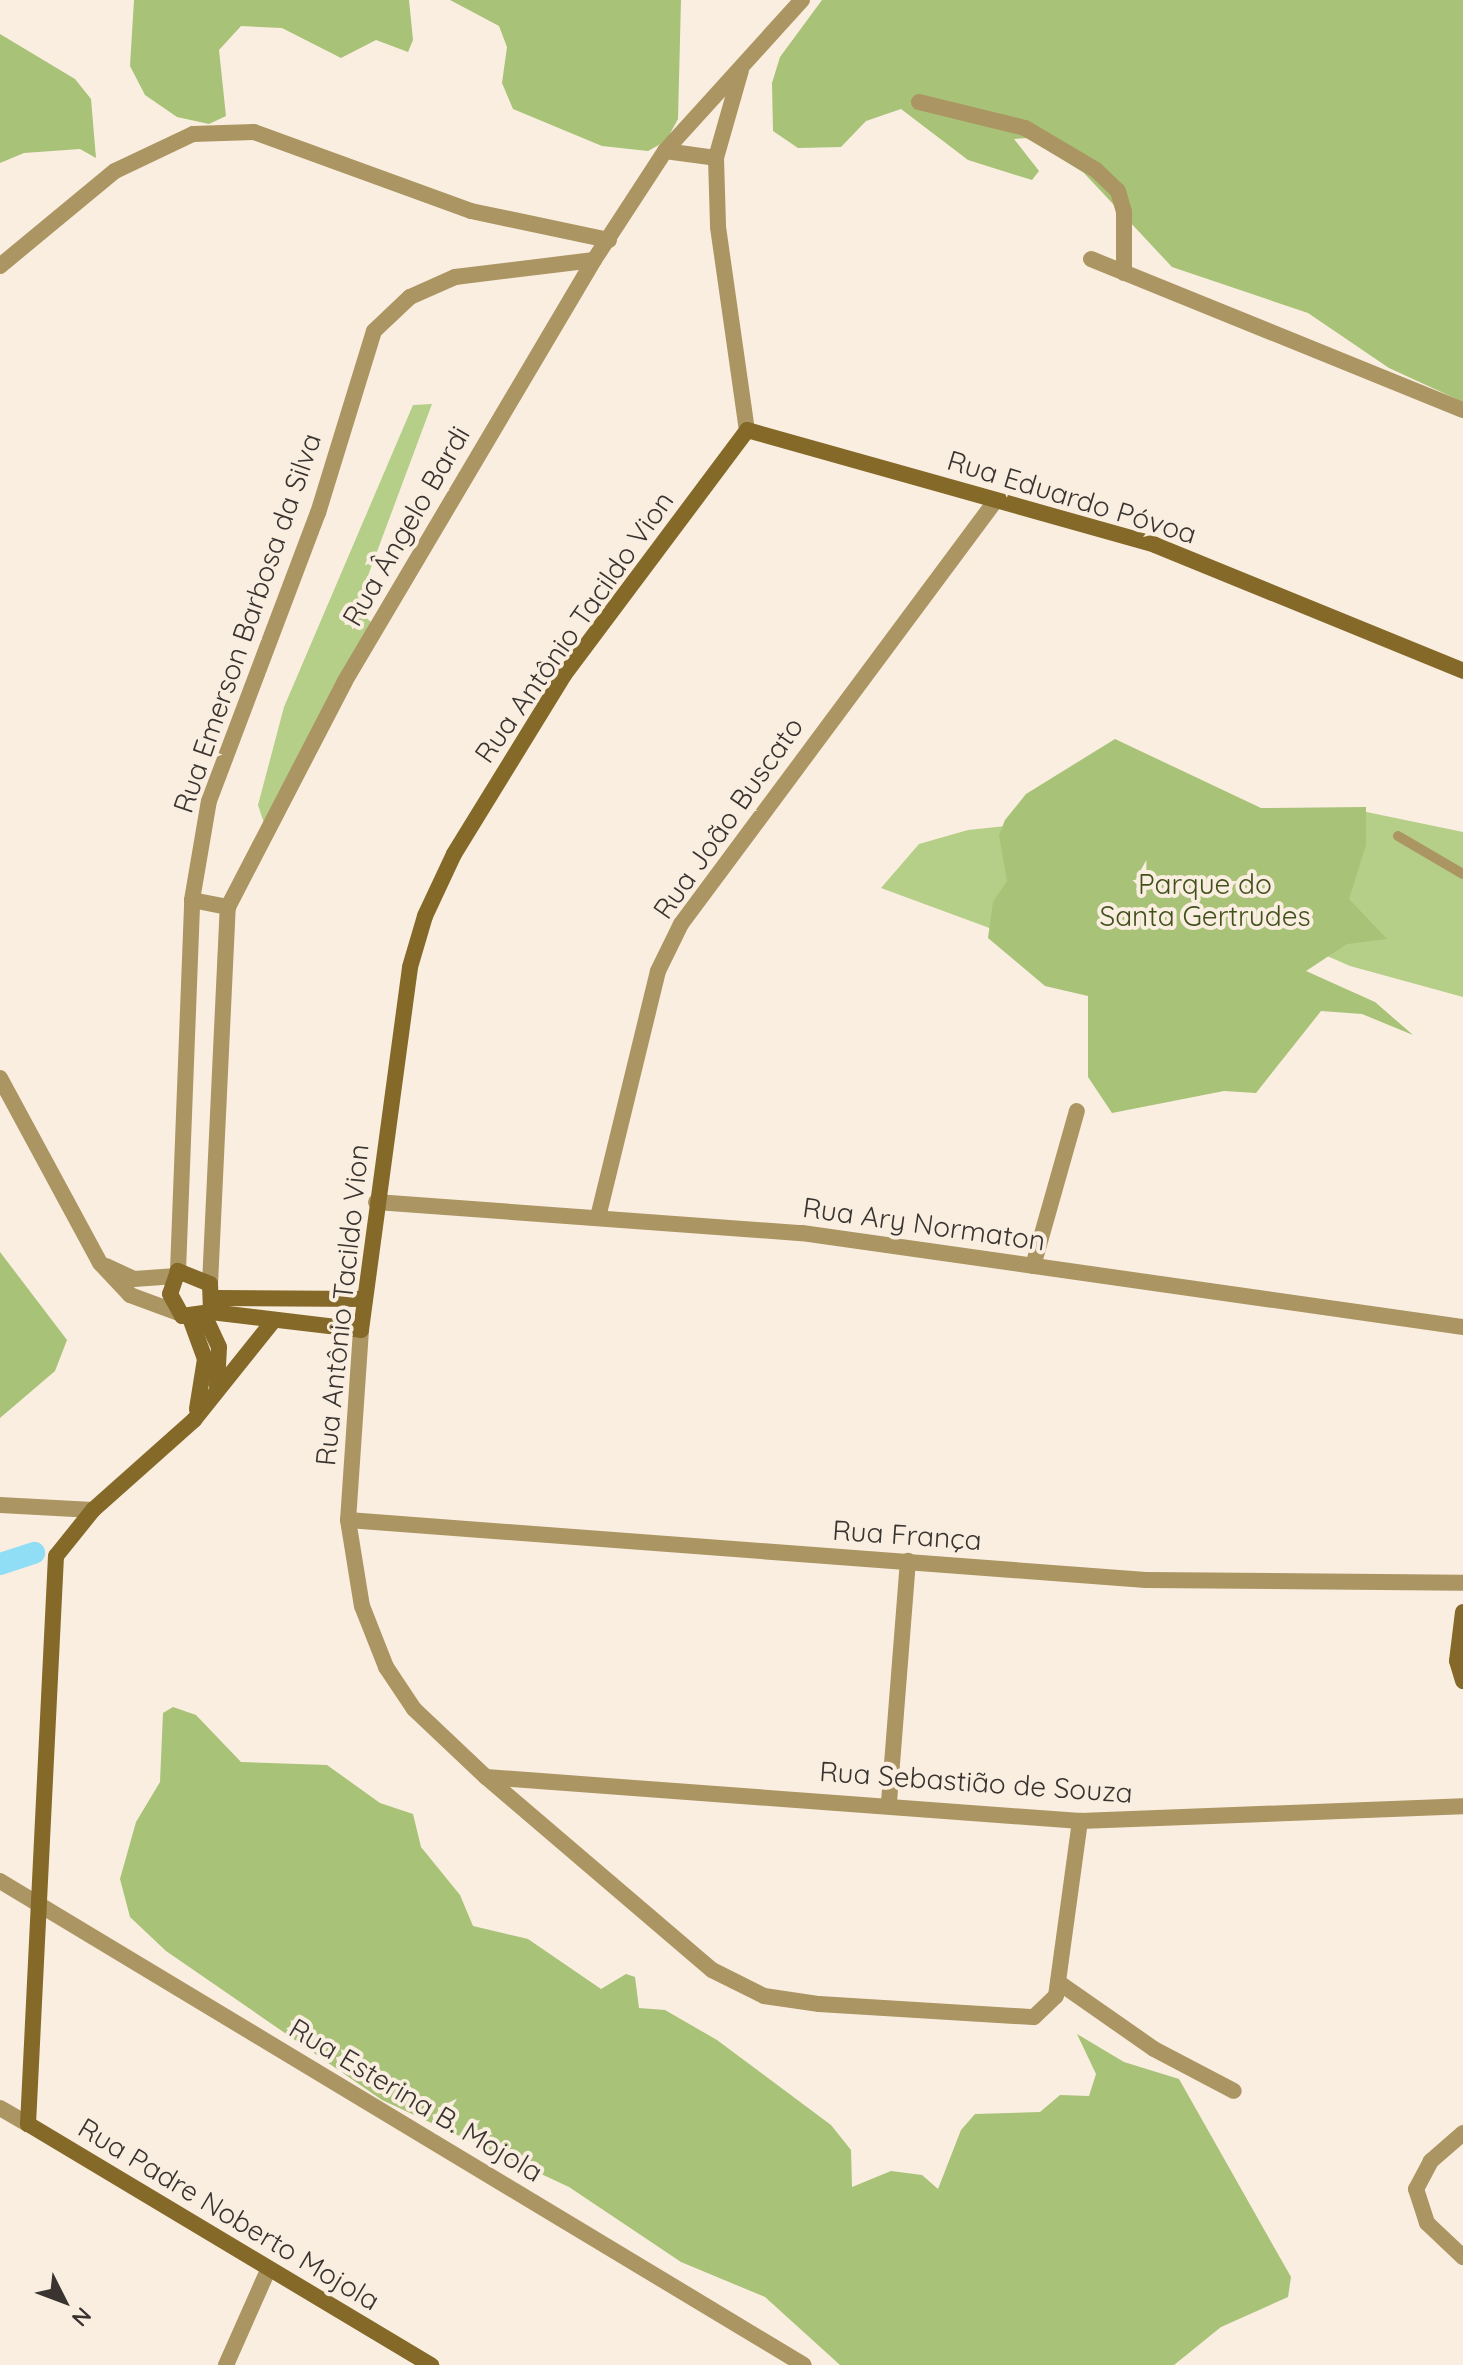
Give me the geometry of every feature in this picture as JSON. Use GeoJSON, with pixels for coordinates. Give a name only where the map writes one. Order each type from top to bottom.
{"type":"FeatureCollection","features":[{"type":"Feature","properties":{"kind":"street","name":"Rua Ângelo Bardi"},"geometry":{"type":"LineString","coordinates":[[228,907],[345,681],[594,260],[665,151],[802,0]]}},
{"type":"Feature","properties":{"kind":"street"},"geometry":{"type":"LineString","coordinates":[[742,65],[716,158],[718,227],[747,430]]}},
{"type":"Feature","properties":{"kind":"street"},"geometry":{"type":"LineString","coordinates":[[919,102],[1025,128],[1096,170],[1118,191],[1124,212],[1124,273]]}},
{"type":"Feature","properties":{"kind":"street"},"geometry":{"type":"LineString","coordinates":[[0,266],[115,171],[193,134],[254,132],[471,211],[609,240]]}},
{"type":"Feature","properties":{"kind":"street"},"geometry":{"type":"LineString","coordinates":[[665,151],[716,158]]}},
{"type":"Feature","properties":{"kind":"street"},"geometry":{"type":"LineString","coordinates":[[1091,259],[1463,410]]}},
{"type":"Feature","properties":{"kind":"street","name":"Rua Emerson Barbosa da Silva"},"geometry":{"type":"LineString","coordinates":[[176,1274],[192,900],[209,801],[318,513],[374,331],[410,297],[455,277],[594,260]]}},
{"type":"Feature","properties":{"kind":"street","name":"Rua Eduardo Póvoa"},"geometry":{"type":"LineString","coordinates":[[747,430],[1155,545],[1463,671]]}},
{"type":"Feature","properties":{"kind":"street","name":"Rua Antônio Tacildo Vion"},"geometry":{"type":"LineString","coordinates":[[747,430],[564,675],[454,854],[410,967],[361,1330],[348,1520],[362,1606],[386,1667],[414,1709],[486,1777],[712,1970],[764,1996],[1020,2020],[1050,2006],[1058,1982],[1080,1821]]}},
{"type":"Feature","properties":{"kind":"street","name":"Rua João Buscato"},"geometry":{"type":"LineString","coordinates":[[599,1213],[658,971],[681,924],[996,500]]}},
{"type":"Feature","properties":{"kind":"street"},"geometry":{"type":"LineString","coordinates":[[192,900],[228,907],[201,1307],[205,1374],[194,1420]]}},
{"type":"Feature","properties":{"kind":"street"},"geometry":{"type":"LineString","coordinates":[[0,1078],[100,1263],[130,1295],[274,1320],[361,1330]]}},
{"type":"Feature","properties":{"kind":"street"},"geometry":{"type":"LineString","coordinates":[[1033,1266],[1077,1111]]}},
{"type":"Feature","properties":{"kind":"street","name":"Rua Ary Normaton"},"geometry":{"type":"LineString","coordinates":[[376,1202],[599,1213],[1033,1266],[1463,1327]]}},
{"type":"Feature","properties":{"kind":"street"},"geometry":{"type":"LineString","coordinates":[[100,1263],[134,1279],[176,1274]]}},
{"type":"Feature","properties":{"kind":"street"},"geometry":{"type":"LineString","coordinates":[[176,1274],[201,1307]]}},
{"type":"Feature","properties":{"kind":"street"},"geometry":{"type":"LineString","coordinates":[[176,1274],[201,1307],[219,1347],[217,1387]]}},
{"type":"Feature","properties":{"kind":"street"},"geometry":{"type":"LineString","coordinates":[[201,1307],[364,1299]]}},
{"type":"Feature","properties":{"kind":"street"},"geometry":{"type":"LineString","coordinates":[[28,2124],[40,1904],[51,1585],[56,1556],[93,1510],[194,1420],[217,1387],[274,1320]]}},
{"type":"Feature","properties":{"kind":"street"},"geometry":{"type":"LineString","coordinates":[[0,1505],[93,1510]]}},
{"type":"Feature","properties":{"kind":"street","name":"Rua França"},"geometry":{"type":"LineString","coordinates":[[348,1520],[1264,1585],[1463,1583]]}},
{"type":"Feature","properties":{"kind":"street"},"geometry":{"type":"LineString","coordinates":[[889,1802],[908,1561]]}},
{"type":"Feature","properties":{"kind":"street"},"geometry":{"type":"LineString","coordinates":[[1463,1612],[1463,1681]]}},
{"type":"Feature","properties":{"kind":"street","name":"Rua Sebastião de Souza"},"geometry":{"type":"LineString","coordinates":[[486,1777],[889,1802],[1080,1821],[1463,1806]]}},
{"type":"Feature","properties":{"kind":"street","name":"Rua Esterina B. Mojola"},"geometry":{"type":"LineString","coordinates":[[0,1881],[804,2365]]}},
{"type":"Feature","properties":{"kind":"street"},"geometry":{"type":"LineString","coordinates":[[1058,1982],[1154,2049],[1234,2091]]}},
{"type":"Feature","properties":{"kind":"street","name":"Rua Padre Noberto Mojola"},"geometry":{"type":"LineString","coordinates":[[0,2108],[431,2365]]}},
{"type":"Feature","properties":{"kind":"street"},"geometry":{"type":"LineString","coordinates":[[1463,2133],[1431,2161],[1416,2189],[1427,2223],[1463,2257]]}},
{"type":"Feature","properties":{"kind":"street"},"geometry":{"type":"LineString","coordinates":[[226,2365],[268,2270]]}},
{"type":"Feature","properties":{"kind":"lane"},"geometry":{"type":"LineString","coordinates":[[1398,836],[1463,874]]}},
{"type":"Feature","properties":{"kind":"green space"},"geometry":{"type":"Polygon","coordinates":[[[134,0],[409,0],[413,40],[408,52],[376,40],[341,58],[282,28],[241,26],[219,50],[226,116],[209,124],[177,117],[145,95],[130,66],[134,0]]]}},
{"type":"Feature","properties":{"kind":"green space"},"geometry":{"type":"Polygon","coordinates":[[[450,0],[681,0],[678,119],[666,141],[648,151],[602,146],[513,109],[502,83],[507,47],[499,26],[450,0]]]}},
{"type":"Feature","properties":{"kind":"green space"},"geometry":{"type":"Polygon","coordinates":[[[822,0],[1463,0],[1463,402],[1389,368],[1308,313],[1172,267],[1084,173],[1028,138],[1014,139],[1039,171],[1032,180],[968,160],[901,109],[866,121],[841,147],[798,148],[773,131],[772,83],[780,57],[822,0]]]}},
{"type":"Feature","properties":{"kind":"green space"},"geometry":{"type":"Polygon","coordinates":[[[0,34],[75,79],[91,99],[96,158],[80,149],[24,153],[0,163],[0,34]]]}},
{"type":"Feature","properties":{"kind":"green space"},"geometry":{"type":"Polygon","coordinates":[[[432,404],[356,608],[373,624],[265,826],[258,805],[284,707],[413,405],[432,404]]]}},
{"type":"Feature","properties":{"kind":"green space","name":"Parque do Santa Gertrudes"},"geometry":{"type":"Polygon","coordinates":[[[1115,739],[1261,808],[1366,807],[1366,845],[1349,899],[1387,939],[1347,944],[1306,971],[1375,1002],[1413,1035],[1362,1014],[1321,1011],[1256,1093],[1224,1091],[1112,1113],[1088,1077],[1088,996],[1045,986],[988,938],[993,902],[1007,881],[999,835],[1005,820],[1026,794],[1115,739]]]}},
{"type":"Feature","properties":{"kind":"green space","name":"Parque do Santa Gertrudes"},"geometry":{"type":"Polygon","coordinates":[[[1223,803],[1277,812],[1352,809],[1463,832],[1463,997],[1350,966],[1295,942],[1131,980],[881,888],[919,844],[968,830],[1223,803]]]}},
{"type":"Feature","properties":{"kind":"green space"},"geometry":{"type":"Polygon","coordinates":[[[0,1252],[67,1340],[55,1371],[0,1418],[0,1252]]]}},
{"type":"Feature","properties":{"kind":"green space"},"geometry":{"type":"Polygon","coordinates":[[[173,1707],[196,1715],[241,1762],[327,1765],[380,1803],[413,1814],[421,1847],[460,1895],[473,1926],[528,1939],[601,1989],[626,1974],[635,1977],[639,2008],[665,2010],[717,2040],[831,2125],[851,2150],[852,2187],[891,2171],[922,2175],[938,2189],[961,2130],[975,2114],[1040,2112],[1060,2095],[1089,2096],[1096,2074],[1077,2034],[1124,2062],[1179,2079],[1291,2277],[1288,2297],[1221,2327],[1174,2365],[840,2365],[765,2297],[681,2262],[569,2187],[382,2100],[166,1951],[130,1917],[120,1879],[136,1822],[160,1782],[163,1713],[173,1707]]]}},
{"type":"Feature","properties":{"kind":"waterway"},"geometry":{"type":"LineString","coordinates":[[0,1564],[34,1553]]}}]}
